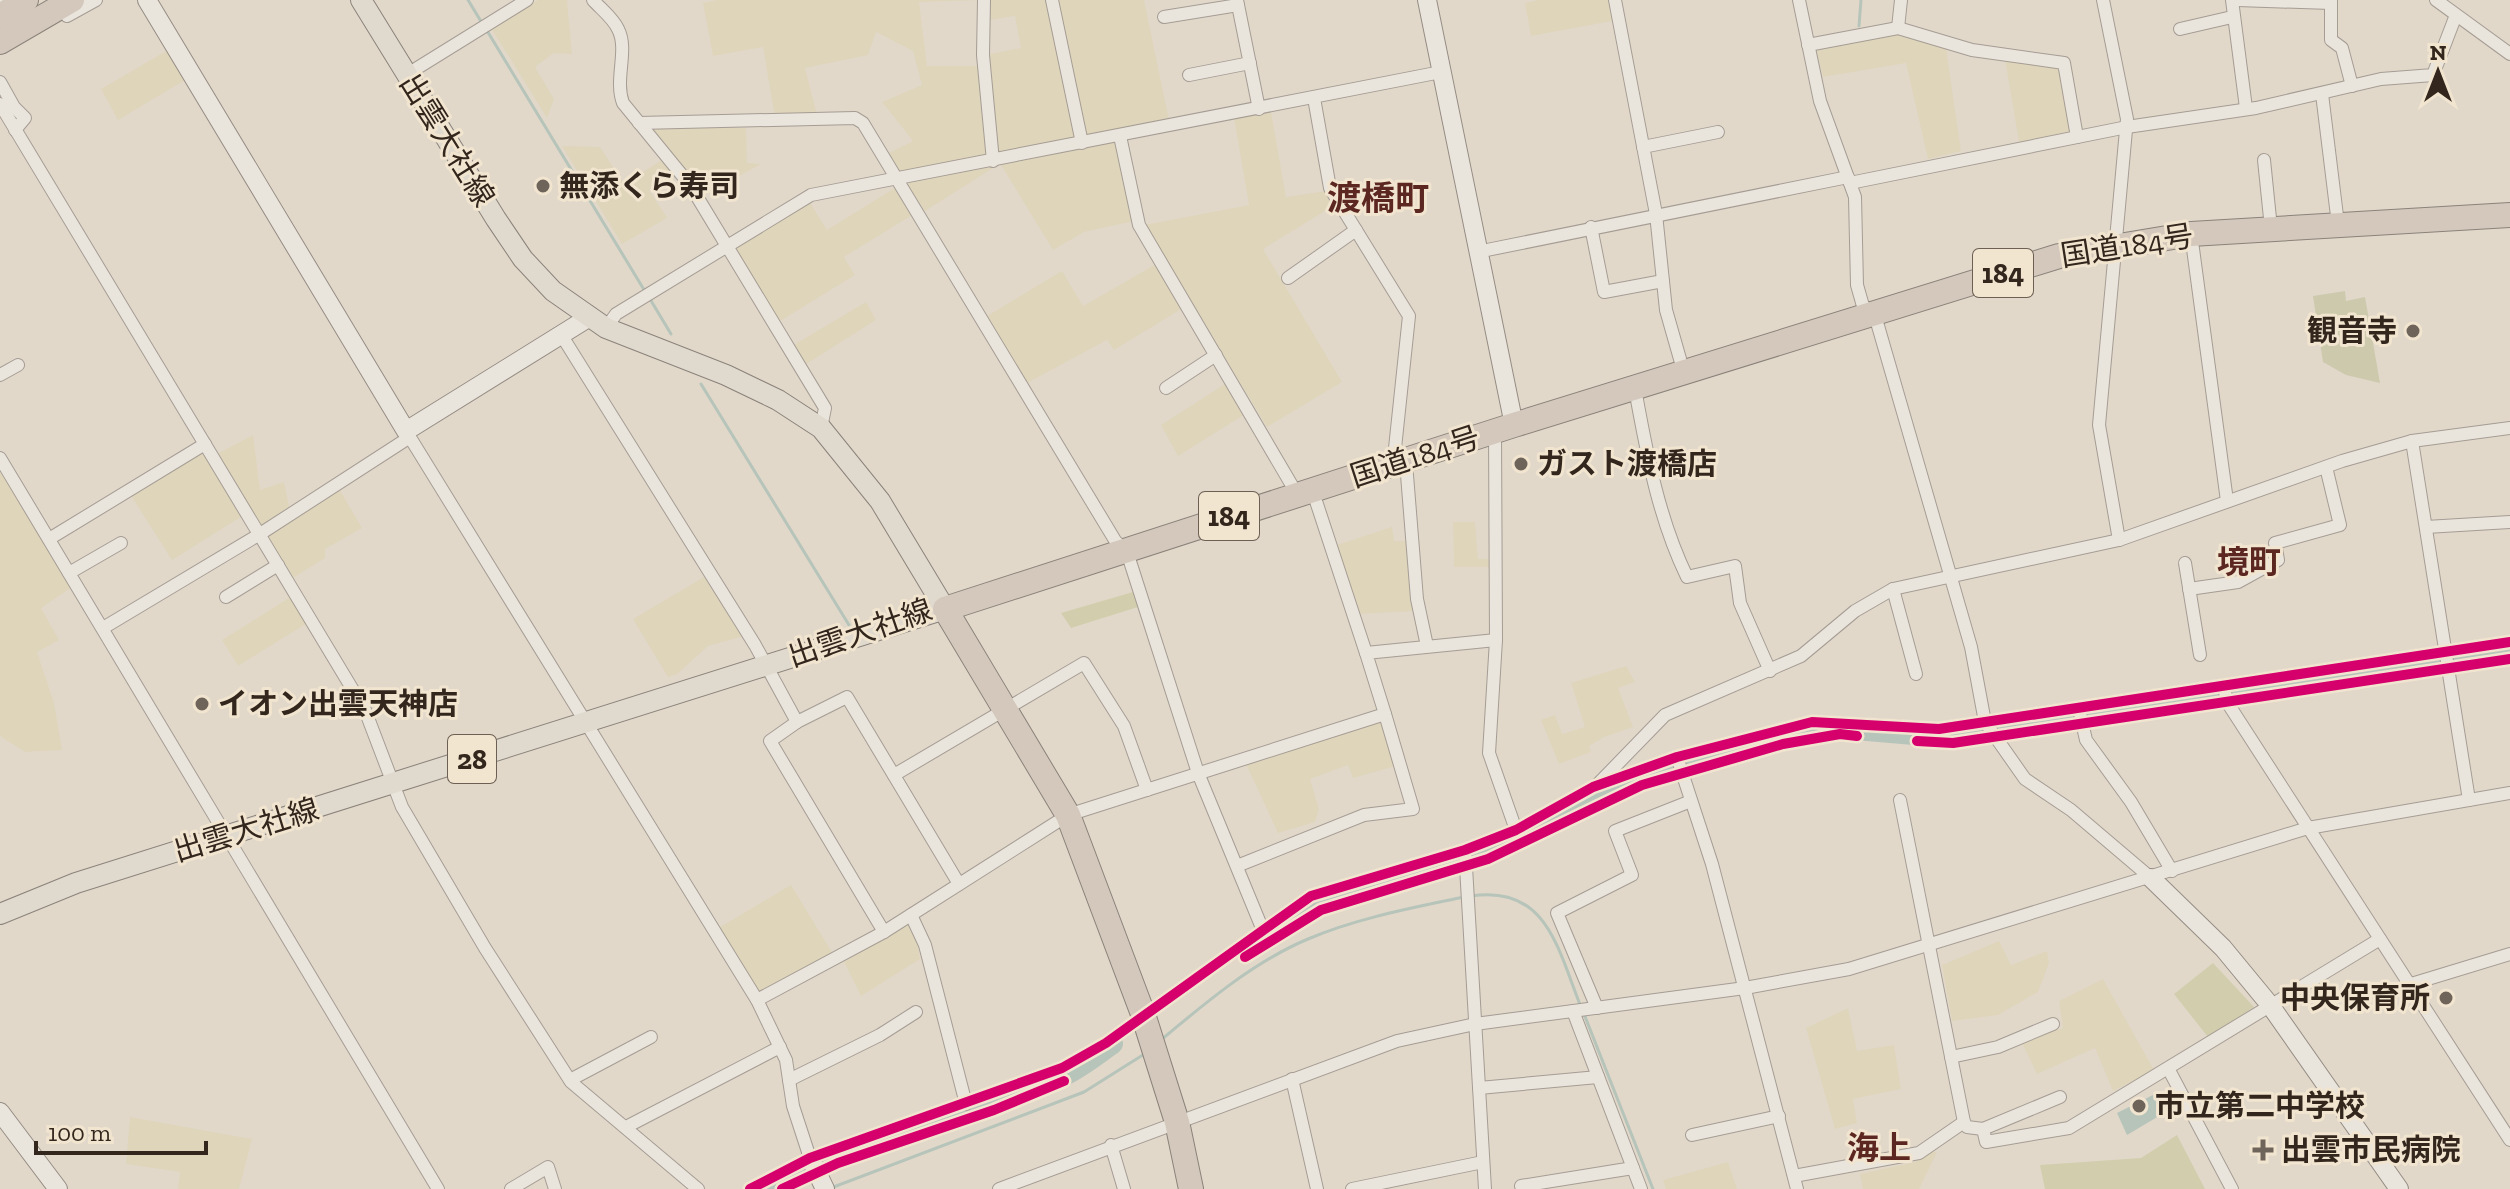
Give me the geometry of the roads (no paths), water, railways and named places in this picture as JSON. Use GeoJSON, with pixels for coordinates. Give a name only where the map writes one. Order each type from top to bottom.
{"type":"FeatureCollection","features":[{"type":"Feature","properties":{"kind":"highway"},"geometry":{"type":"LineString","coordinates":[[0,16],[26,0]]}},
{"type":"Feature","properties":{"kind":"highway"},"geometry":{"type":"LineString","coordinates":[[0,42],[65,9]]}},
{"type":"Feature","properties":{"kind":"highway","name":"国道184号"},"geometry":{"type":"LineString","coordinates":[[945,609],[1505,428],[2059,256],[2191,234],[2510,215]]}},
{"type":"Feature","properties":{"kind":"highway"},"geometry":{"type":"LineString","coordinates":[[945,609],[1068,815],[1150,1034],[1177,1122],[1191,1189]]}},
{"type":"Feature","properties":{"kind":"main road","name":"出雲大社線"},"geometry":{"type":"LineString","coordinates":[[0,914],[76,883],[392,786],[945,609],[880,501],[821,428],[778,400],[726,375],[597,323],[553,291],[523,259],[361,0]]}},
{"type":"Feature","properties":{"kind":"street"},"geometry":{"type":"LineString","coordinates":[[0,55],[65,9],[96,0]]}},
{"type":"Feature","properties":{"kind":"street"},"geometry":{"type":"LineString","coordinates":[[147,0],[583,723],[757,1000],[780,1047],[793,1106],[810,1158],[825,1189]]}},
{"type":"Feature","properties":{"kind":"street"},"geometry":{"type":"LineString","coordinates":[[406,75],[527,0]]}},
{"type":"Feature","properties":{"kind":"street"},"geometry":{"type":"LineString","coordinates":[[593,0],[617,26],[622,39],[619,91],[623,103],[690,185],[825,408],[821,428]]}},
{"type":"Feature","properties":{"kind":"street"},"geometry":{"type":"LineString","coordinates":[[984,0],[983,55],[993,161]]}},
{"type":"Feature","properties":{"kind":"street"},"geometry":{"type":"LineString","coordinates":[[1052,0],[1082,143]]}},
{"type":"Feature","properties":{"kind":"street"},"geometry":{"type":"LineString","coordinates":[[1427,0],[1477,252],[1505,428],[1489,753],[1516,830]]}},
{"type":"Feature","properties":{"kind":"street"},"geometry":{"type":"LineString","coordinates":[[1615,0],[1656,214],[1666,310],[1684,373]]}},
{"type":"Feature","properties":{"kind":"street"},"geometry":{"type":"LineString","coordinates":[[1799,0],[1820,101],[1849,180],[1857,212],[1857,285],[1863,306],[1874,312],[1971,647],[1985,722],[2025,779],[2071,810],[2151,878],[2223,948],[2270,1005],[2399,1189]]}},
{"type":"Feature","properties":{"kind":"street"},"geometry":{"type":"LineString","coordinates":[[1898,28],[1901,0]]}},
{"type":"Feature","properties":{"kind":"street"},"geometry":{"type":"LineString","coordinates":[[2103,0],[2125,101],[2127,127],[2099,425],[2119,540]]}},
{"type":"Feature","properties":{"kind":"street"},"geometry":{"type":"LineString","coordinates":[[2246,108],[2232,17],[2235,0],[2331,2],[2331,40],[2342,48],[2352,86]]}},
{"type":"Feature","properties":{"kind":"street"},"geometry":{"type":"LineString","coordinates":[[2436,0],[2510,54]]}},
{"type":"Feature","properties":{"kind":"street"},"geometry":{"type":"LineString","coordinates":[[1164,17],[1238,2],[1259,109]]}},
{"type":"Feature","properties":{"kind":"street"},"geometry":{"type":"LineString","coordinates":[[1477,252],[1656,214],[2322,94],[2401,75],[2433,75],[2456,15]]}},
{"type":"Feature","properties":{"kind":"street"},"geometry":{"type":"LineString","coordinates":[[2180,29],[2232,17]]}},
{"type":"Feature","properties":{"kind":"street"},"geometry":{"type":"LineString","coordinates":[[1808,45],[1898,28],[1972,50],[2064,63],[2077,137]]}},
{"type":"Feature","properties":{"kind":"street"},"geometry":{"type":"LineString","coordinates":[[1189,75],[1250,63]]}},
{"type":"Feature","properties":{"kind":"street"},"geometry":{"type":"LineString","coordinates":[[103,628],[260,534],[408,434],[562,336],[616,314],[811,195],[1441,72]]}},
{"type":"Feature","properties":{"kind":"street"},"geometry":{"type":"LineString","coordinates":[[0,82],[14,107],[25,118],[15,130]]}},
{"type":"Feature","properties":{"kind":"street"},"geometry":{"type":"LineString","coordinates":[[2322,94],[2338,224]]}},
{"type":"Feature","properties":{"kind":"street"},"geometry":{"type":"LineString","coordinates":[[1314,98],[1330,188],[1409,316],[1395,448],[1407,475],[1417,599],[1427,646]]}},
{"type":"Feature","properties":{"kind":"street"},"geometry":{"type":"LineString","coordinates":[[0,104],[365,710],[392,786],[485,948],[570,1080],[698,1189]]}},
{"type":"Feature","properties":{"kind":"street"},"geometry":{"type":"LineString","coordinates":[[639,123],[855,118],[863,123],[1116,542],[1126,549],[1198,773],[1262,928]]}},
{"type":"Feature","properties":{"kind":"street"},"geometry":{"type":"LineString","coordinates":[[1643,147],[1718,132]]}},
{"type":"Feature","properties":{"kind":"street"},"geometry":{"type":"LineString","coordinates":[[1120,136],[1139,225],[1216,355],[1305,492],[1366,653],[1413,809],[1364,815],[1237,866]]}},
{"type":"Feature","properties":{"kind":"street"},"geometry":{"type":"LineString","coordinates":[[2264,160],[2271,228]]}},
{"type":"Feature","properties":{"kind":"street"},"geometry":{"type":"LineString","coordinates":[[1591,227],[1604,292],[1663,281]]}},
{"type":"Feature","properties":{"kind":"street"},"geometry":{"type":"LineString","coordinates":[[1288,278],[1356,230]]}},
{"type":"Feature","properties":{"kind":"street"},"geometry":{"type":"LineString","coordinates":[[2191,234],[2227,501]]}},
{"type":"Feature","properties":{"kind":"street"},"geometry":{"type":"LineString","coordinates":[[562,336],[755,645],[797,722]]}},
{"type":"Feature","properties":{"kind":"street"},"geometry":{"type":"LineString","coordinates":[[1166,388],[1216,355]]}},
{"type":"Feature","properties":{"kind":"street"},"geometry":{"type":"LineString","coordinates":[[0,375],[18,365]]}},
{"type":"Feature","properties":{"kind":"street"},"geometry":{"type":"LineString","coordinates":[[1635,389],[1658,503],[1669,539],[1687,577],[1735,566],[1740,603],[1770,671]]}},
{"type":"Feature","properties":{"kind":"street"},"geometry":{"type":"LineString","coordinates":[[1593,787],[1665,715],[1801,656],[1855,611],[1893,589],[2119,540],[2326,467],[2412,441],[2510,428]]}},
{"type":"Feature","properties":{"kind":"street"},"geometry":{"type":"LineString","coordinates":[[2412,441],[2469,800]]}},
{"type":"Feature","properties":{"kind":"street"},"geometry":{"type":"LineString","coordinates":[[49,539],[205,444]]}},
{"type":"Feature","properties":{"kind":"street"},"geometry":{"type":"LineString","coordinates":[[0,458],[229,835],[438,1189]]}},
{"type":"Feature","properties":{"kind":"street"},"geometry":{"type":"LineString","coordinates":[[2189,589],[2238,582],[2278,560],[2275,543],[2340,525],[2326,467]]}},
{"type":"Feature","properties":{"kind":"street"},"geometry":{"type":"LineString","coordinates":[[2426,527],[2510,522]]}},
{"type":"Feature","properties":{"kind":"street"},"geometry":{"type":"LineString","coordinates":[[69,573],[121,543]]}},
{"type":"Feature","properties":{"kind":"street"},"geometry":{"type":"LineString","coordinates":[[2185,563],[2200,655]]}},
{"type":"Feature","properties":{"kind":"street"},"geometry":{"type":"LineString","coordinates":[[226,597],[278,565]]}},
{"type":"Feature","properties":{"kind":"street"},"geometry":{"type":"LineString","coordinates":[[1893,589],[1916,674]]}},
{"type":"Feature","properties":{"kind":"street"},"geometry":{"type":"LineString","coordinates":[[1366,653],[1496,640]]}},
{"type":"Feature","properties":{"kind":"street"},"geometry":{"type":"LineString","coordinates":[[750,1189],[810,1158],[1062,1068],[1106,1043],[1150,1034],[1262,928],[1311,896],[1465,850],[1516,830],[1593,787],[1677,757],[1812,722],[1939,729],[2510,642]]}},
{"type":"Feature","properties":{"kind":"street"},"geometry":{"type":"LineString","coordinates":[[894,775],[1084,663],[1124,726],[1147,790]]}},
{"type":"Feature","properties":{"kind":"street"},"geometry":{"type":"LineString","coordinates":[[2224,687],[2227,702],[2510,1140]]}},
{"type":"Feature","properties":{"kind":"street"},"geometry":{"type":"LineString","coordinates":[[884,932],[770,741],[797,722],[847,697],[959,884]]}},
{"type":"Feature","properties":{"kind":"street"},"geometry":{"type":"LineString","coordinates":[[2079,709],[2086,740],[2131,802],[2172,871]]}},
{"type":"Feature","properties":{"kind":"street"},"geometry":{"type":"LineString","coordinates":[[757,1000],[884,932],[1068,815],[1385,714]]}},
{"type":"Feature","properties":{"kind":"street"},"geometry":{"type":"LineString","coordinates":[[1677,757],[1745,988],[1796,1183],[1919,1153],[1964,1122]]}},
{"type":"Feature","properties":{"kind":"street"},"geometry":{"type":"LineString","coordinates":[[999,1189],[1397,1041],[1475,1024],[1745,988],[1849,969],[2308,828],[2510,793]]}},
{"type":"Feature","properties":{"kind":"street"},"geometry":{"type":"LineString","coordinates":[[1900,800],[1964,1122],[1967,1127],[1983,1129],[2060,1097]]}},
{"type":"Feature","properties":{"kind":"street"},"geometry":{"type":"LineString","coordinates":[[1597,1008],[1557,913],[1632,875],[1615,831],[1691,801]]}},
{"type":"Feature","properties":{"kind":"street"},"geometry":{"type":"LineString","coordinates":[[1465,850],[1485,1189]]}},
{"type":"Feature","properties":{"kind":"street"},"geometry":{"type":"LineString","coordinates":[[911,915],[925,945],[966,1104]]}},
{"type":"Feature","properties":{"kind":"street"},"geometry":{"type":"LineString","coordinates":[[1983,1129],[1986,1142],[2069,1128],[2380,939]]}},
{"type":"Feature","properties":{"kind":"street"},"geometry":{"type":"LineString","coordinates":[[2408,985],[2510,954]]}},
{"type":"Feature","properties":{"kind":"street"},"geometry":{"type":"LineString","coordinates":[[1573,1011],[1641,1189]]}},
{"type":"Feature","properties":{"kind":"street"},"geometry":{"type":"LineString","coordinates":[[789,1080],[880,1035],[916,1012]]}},
{"type":"Feature","properties":{"kind":"street"},"geometry":{"type":"LineString","coordinates":[[1951,1057],[1998,1047],[2053,1024]]}},
{"type":"Feature","properties":{"kind":"street"},"geometry":{"type":"LineString","coordinates":[[570,1080],[651,1037]]}},
{"type":"Feature","properties":{"kind":"street"},"geometry":{"type":"LineString","coordinates":[[626,1127],[780,1047]]}},
{"type":"Feature","properties":{"kind":"street"},"geometry":{"type":"LineString","coordinates":[[2169,1070],[2232,1189]]}},
{"type":"Feature","properties":{"kind":"street"},"geometry":{"type":"LineString","coordinates":[[1479,1088],[1598,1077]]}},
{"type":"Feature","properties":{"kind":"street"},"geometry":{"type":"LineString","coordinates":[[1292,1079],[1317,1189]]}},
{"type":"Feature","properties":{"kind":"street"},"geometry":{"type":"LineString","coordinates":[[0,1112],[58,1189]]}},
{"type":"Feature","properties":{"kind":"street"},"geometry":{"type":"LineString","coordinates":[[1692,1135],[1779,1116]]}},
{"type":"Feature","properties":{"kind":"street"},"geometry":{"type":"LineString","coordinates":[[1111,1145],[1124,1189]]}},
{"type":"Feature","properties":{"kind":"street"},"geometry":{"type":"LineString","coordinates":[[1352,1189],[1483,1162]]}},
{"type":"Feature","properties":{"kind":"street"},"geometry":{"type":"LineString","coordinates":[[511,1189],[548,1167],[555,1189]]}},
{"type":"Feature","properties":{"kind":"street"},"geometry":{"type":"LineString","coordinates":[[1521,1186],[1633,1168]]}},
{"type":"Feature","properties":{"kind":"waterway"},"geometry":{"type":"LineString","coordinates":[[468,0],[482,23]]}},
{"type":"Feature","properties":{"kind":"waterway"},"geometry":{"type":"LineString","coordinates":[[1859,26],[1861,0]]}},
{"type":"Feature","properties":{"kind":"waterway"},"geometry":{"type":"LineString","coordinates":[[486,29],[646,293]]}},
{"type":"Feature","properties":{"kind":"waterway"},"geometry":{"type":"LineString","coordinates":[[650,299],[671,334]]}},
{"type":"Feature","properties":{"kind":"waterway"},"geometry":{"type":"LineString","coordinates":[[701,384],[849,625]]}},
{"type":"Feature","properties":{"kind":"waterway"},"geometry":{"type":"LineString","coordinates":[[1251,945],[1319,905],[1457,863],[1635,780],[1804,731],[1844,729],[1914,735],[1976,732],[2510,652]]}},
{"type":"Feature","properties":{"kind":"waterway"},"geometry":{"type":"LineString","coordinates":[[1471,896],[1497,895],[1517,900],[1533,911],[1556,944],[1581,1007]]}},
{"type":"Feature","properties":{"kind":"waterway"},"geometry":{"type":"LineString","coordinates":[[1161,1040],[1231,984],[1288,948],[1365,919],[1464,897]]}},
{"type":"Feature","properties":{"kind":"waterway"},"geometry":{"type":"LineString","coordinates":[[1584,1014],[1653,1189]]}},
{"type":"Feature","properties":{"kind":"waterway"},"geometry":{"type":"LineString","coordinates":[[769,1189],[839,1155],[989,1106],[1069,1074],[1113,1044]]}},
{"type":"Feature","properties":{"kind":"waterway"},"geometry":{"type":"LineString","coordinates":[[831,1188],[1084,1092],[1146,1053]]}},
{"type":"Feature","properties":{"kind":"place","name":"無添くら寿司"},"geometry":{"type":"Point","coordinates":[543,186]}},
{"type":"Feature","properties":{"kind":"place","name":"観音寺"},"geometry":{"type":"Point","coordinates":[2413,331]}},
{"type":"Feature","properties":{"kind":"place","name":"ガスト渡橋店"},"geometry":{"type":"Point","coordinates":[1521,464]}},
{"type":"Feature","properties":{"kind":"place","name":"イオン出雲天神店"},"geometry":{"type":"Point","coordinates":[202,704]}},
{"type":"Feature","properties":{"kind":"place","name":"中央保育所"},"geometry":{"type":"Point","coordinates":[2446,998]}},
{"type":"Feature","properties":{"kind":"place","name":"市立第二中学校"},"geometry":{"type":"Point","coordinates":[2139,1106]}},
{"type":"Feature","properties":{"kind":"place","name":"出雲市民病院"},"geometry":{"type":"Point","coordinates":[2263,1150]}},
{"type":"Feature","properties":{"kind":"district","name":"渡橋町"},"geometry":{"type":"Point","coordinates":[1378,198]}},
{"type":"Feature","properties":{"kind":"district","name":"境町"},"geometry":{"type":"Point","coordinates":[2249,562]}},
{"type":"Feature","properties":{"kind":"district","name":"海上"},"geometry":{"type":"Point","coordinates":[1879,1148]}}]}
